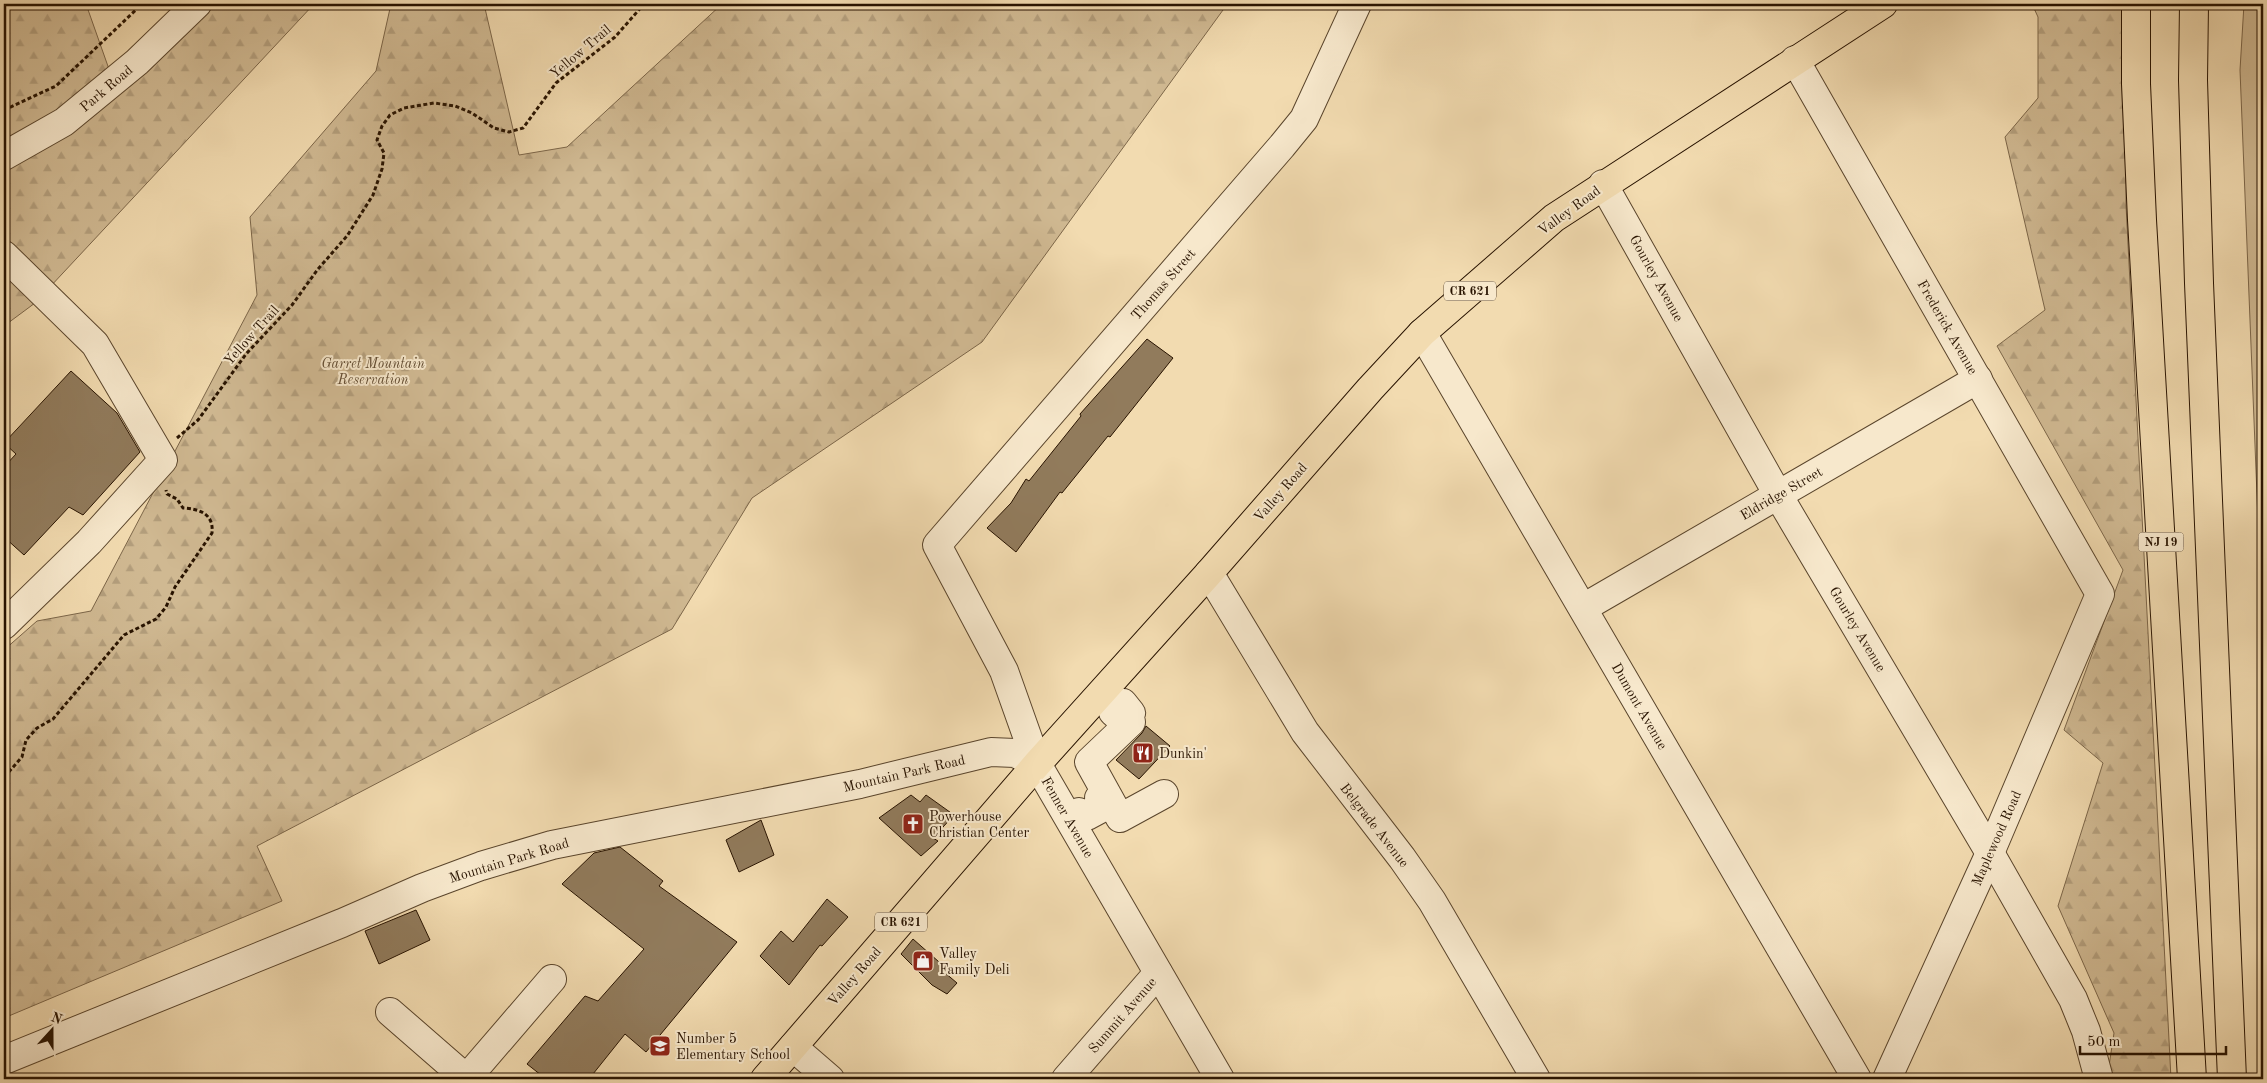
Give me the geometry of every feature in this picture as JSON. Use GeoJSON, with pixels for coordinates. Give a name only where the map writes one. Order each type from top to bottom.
{"type":"FeatureCollection","features":[{"type":"Feature","properties":{"kind":"main road","name":"Valley Road"},"geometry":{"type":"LineString","coordinates":[[765,1079],[1037,764],[1115,705],[1209,573],[1370,390],[1422,334],[1554,218],[1603,184],[1883,4]]}},
{"type":"Feature","properties":{"kind":"main road","name":"NJ 19"},"geometry":{"type":"LineString","coordinates":[[2136,4],[2136,94],[2142,230],[2192,1079]]}},
{"type":"Feature","properties":{"kind":"main road"},"geometry":{"type":"LineString","coordinates":[[2194,4],[2193,90],[2198,273],[2232,1079]]}},
{"type":"Feature","properties":{"kind":"street","name":"Park Road"},"geometry":{"type":"LineString","coordinates":[[4,156],[64,122],[137,62],[197,4]]}},
{"type":"Feature","properties":{"kind":"street","name":"Thomas Street"},"geometry":{"type":"LineString","coordinates":[[937,545],[1288,139],[1304,118],[1357,4]]}},
{"type":"Feature","properties":{"kind":"street","name":"Frederick Avenue"},"geometry":{"type":"LineString","coordinates":[[1795,60],[2100,594]]}},
{"type":"Feature","properties":{"kind":"street","name":"Gourley Avenue"},"geometry":{"type":"LineString","coordinates":[[1603,184],[1778,495],[1990,853],[2073,999],[2086,1031],[2099,1079]]}},
{"type":"Feature","properties":{"kind":"street"},"geometry":{"type":"LineString","coordinates":[[4,255],[94,344],[163,460],[89,542],[4,625]]}},
{"type":"Feature","properties":{"kind":"street","name":"Dumont Avenue"},"geometry":{"type":"LineString","coordinates":[[1422,334],[1857,1079]]}},
{"type":"Feature","properties":{"kind":"street","name":"Eldridge Street"},"geometry":{"type":"LineString","coordinates":[[1583,608],[1978,379]]}},
{"type":"Feature","properties":{"kind":"street","name":"Fenner Avenue"},"geometry":{"type":"LineString","coordinates":[[937,545],[1004,671],[1037,764],[1088,806],[1158,973],[1220,1079]]}},
{"type":"Feature","properties":{"kind":"street","name":"Belgrade Avenue"},"geometry":{"type":"LineString","coordinates":[[1209,573],[1305,732],[1402,858],[1432,902],[1536,1079]]}},
{"type":"Feature","properties":{"kind":"street","name":"Maplewood Road"},"geometry":{"type":"LineString","coordinates":[[1887,1079],[1990,853],[2100,594]]}},
{"type":"Feature","properties":{"kind":"street"},"geometry":{"type":"LineString","coordinates":[[1115,705],[1131,722],[1089,762],[1088,806],[1120,818],[1164,794]]}},
{"type":"Feature","properties":{"kind":"street","name":"Mountain Park Road"},"geometry":{"type":"LineString","coordinates":[[4,1060],[327,929],[422,888],[480,866],[543,848],[860,784],[991,752],[1015,753],[1037,764]]}},
{"type":"Feature","properties":{"kind":"street","name":"Summit Avenue"},"geometry":{"type":"LineString","coordinates":[[1066,1079],[1158,973]]}},
{"type":"Feature","properties":{"kind":"street"},"geometry":{"type":"LineString","coordinates":[[390,1012],[466,1079],[552,980]]}},
{"type":"Feature","properties":{"kind":"street"},"geometry":{"type":"LineString","coordinates":[[793,1047],[830,1079]]}},
{"type":"Feature","properties":{"kind":"path"},"geometry":{"type":"LineString","coordinates":[[4,110],[56,86],[142,4]]}},
{"type":"Feature","properties":{"kind":"path","name":"Yellow Trail"},"geometry":{"type":"LineString","coordinates":[[173,442],[198,420],[246,354],[292,305],[318,269],[347,236],[373,195],[382,169],[384,153],[377,140],[382,126],[390,116],[404,108],[434,103],[455,106],[472,113],[494,128],[509,132],[523,128],[556,83],[615,37],[644,4]]}},
{"type":"Feature","properties":{"kind":"path"},"geometry":{"type":"LineString","coordinates":[[4,784],[8,774],[22,757],[26,740],[37,728],[53,720],[124,635],[156,619],[166,607],[174,587],[212,533],[213,523],[207,514],[183,508],[177,500],[167,494],[166,488]]}},
{"type":"Feature","properties":{"kind":"green space"},"geometry":{"type":"Polygon","coordinates":[[[4,4],[86,4],[116,89],[215,4],[314,4],[35,303],[4,326],[4,4]]]}},
{"type":"Feature","properties":{"kind":"green space","name":"Garret Mountain Reservation"},"geometry":{"type":"Polygon","coordinates":[[[391,4],[484,4],[519,155],[567,147],[722,4],[1226,4],[982,342],[752,498],[672,629],[257,846],[282,901],[4,1018],[4,650],[37,621],[91,611],[257,295],[250,217],[376,71],[391,4]]]}},
{"type":"Feature","properties":{"kind":"green space"},"geometry":{"type":"Polygon","coordinates":[[[2032,4],[2127,4],[2126,205],[2171,1079],[2107,1079],[2114,1033],[2058,906],[2103,763],[2064,730],[2123,570],[1997,346],[2045,310],[2005,137],[2038,98],[2038,17],[2032,4]]]}},
{"type":"Feature","properties":{"kind":"green space"},"geometry":{"type":"Polygon","coordinates":[[[2244,4],[2263,4],[2263,645],[2240,70],[2244,4]]]}},
{"type":"Feature","properties":{"kind":"building"},"geometry":{"type":"Polygon","coordinates":[[[1147,339],[1173,358],[1110,437],[1108,436],[1062,493],[1060,492],[1016,552],[987,528],[1011,503],[1026,479],[1029,481],[1081,416],[1080,414],[1147,339]]]}},
{"type":"Feature","properties":{"kind":"building"},"geometry":{"type":"Polygon","coordinates":[[[71,371],[117,413],[140,452],[83,515],[69,507],[24,555],[4,537],[4,467],[16,454],[4,443],[71,371]]]}},
{"type":"Feature","properties":{"kind":"building","name":"Dunkin'"},"geometry":{"type":"Polygon","coordinates":[[[1146,726],[1170,746],[1139,779],[1116,760],[1142,733],[1146,726]]]}},
{"type":"Feature","properties":{"kind":"building","name":"Powerhouse Christian Center"},"geometry":{"type":"Polygon","coordinates":[[[911,795],[920,802],[926,795],[954,815],[933,838],[938,841],[921,856],[879,818],[911,795]]]}},
{"type":"Feature","properties":{"kind":"building"},"geometry":{"type":"Polygon","coordinates":[[[761,820],[774,855],[739,872],[726,840],[761,820]]]}},
{"type":"Feature","properties":{"kind":"building"},"geometry":{"type":"Polygon","coordinates":[[[620,847],[663,881],[659,886],[737,942],[646,1052],[625,1034],[589,1079],[546,1079],[527,1064],[585,996],[598,1001],[644,949],[562,884],[594,853],[620,847]]]}},
{"type":"Feature","properties":{"kind":"building"},"geometry":{"type":"Polygon","coordinates":[[[827,899],[848,917],[822,946],[820,945],[789,985],[760,956],[781,931],[793,942],[827,899]]]}},
{"type":"Feature","properties":{"kind":"building"},"geometry":{"type":"Polygon","coordinates":[[[416,910],[430,940],[379,964],[365,931],[416,910]]]}},
{"type":"Feature","properties":{"kind":"building","name":"Valley Family Deli"},"geometry":{"type":"Polygon","coordinates":[[[913,939],[947,969],[944,972],[957,983],[947,994],[932,985],[901,954],[913,939]]]}},
{"type":"Feature","properties":{"kind":"place","name":"Dunkin'"},"geometry":{"type":"Point","coordinates":[1143,753]}},
{"type":"Feature","properties":{"kind":"place","name":"Powerhouse Christian Center"},"geometry":{"type":"Point","coordinates":[913,824]}},
{"type":"Feature","properties":{"kind":"place","name":"Valley Family Deli"},"geometry":{"type":"Point","coordinates":[923,961]}},
{"type":"Feature","properties":{"kind":"place","name":"Number 5 Elementary School"},"geometry":{"type":"Point","coordinates":[660,1046]}}]}
